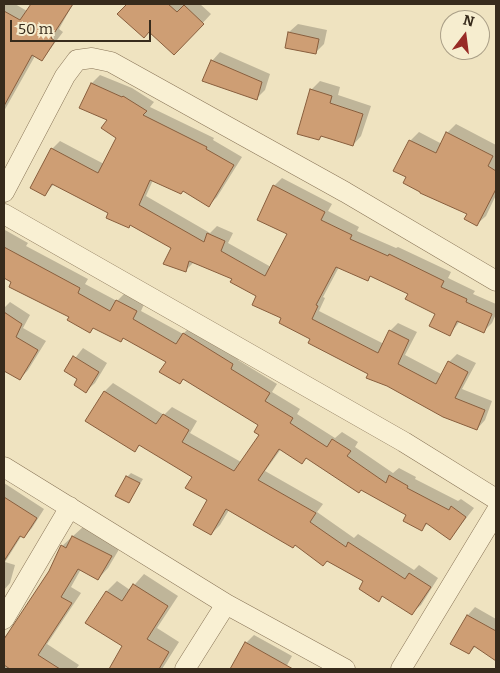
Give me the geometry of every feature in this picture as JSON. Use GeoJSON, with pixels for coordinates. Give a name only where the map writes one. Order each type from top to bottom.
{"type":"FeatureCollection","features":[{"type":"Feature","properties":{"kind":"street"},"geometry":{"type":"LineString","coordinates":[[4,192],[65,76],[77,60],[92,58],[111,62],[345,192],[496,280]]}},
{"type":"Feature","properties":{"kind":"street"},"geometry":{"type":"LineString","coordinates":[[4,214],[404,442],[496,499]]}},
{"type":"Feature","properties":{"kind":"street"},"geometry":{"type":"LineString","coordinates":[[4,467],[226,604],[345,669]]}},
{"type":"Feature","properties":{"kind":"street"},"geometry":{"type":"LineString","coordinates":[[4,619],[70,507]]}},
{"type":"Feature","properties":{"kind":"street"},"geometry":{"type":"LineString","coordinates":[[402,669],[496,512]]}},
{"type":"Feature","properties":{"kind":"street"},"geometry":{"type":"LineString","coordinates":[[185,669],[226,604]]}},
{"type":"Feature","properties":{"kind":"building"},"geometry":{"type":"Polygon","coordinates":[[[31,4],[73,4],[51,38],[55,41],[42,61],[32,55],[4,106],[4,11],[20,20],[31,4]]]}},
{"type":"Feature","properties":{"kind":"building"},"geometry":{"type":"Polygon","coordinates":[[[127,4],[168,4],[177,12],[184,5],[204,24],[174,55],[149,32],[144,38],[117,14],[127,4]]]}},
{"type":"Feature","properties":{"kind":"building"},"geometry":{"type":"Polygon","coordinates":[[[288,32],[319,39],[316,54],[285,48],[288,32]]]}},
{"type":"Feature","properties":{"kind":"building"},"geometry":{"type":"Polygon","coordinates":[[[211,60],[262,82],[257,100],[202,81],[211,60]]]}},
{"type":"Feature","properties":{"kind":"building"},"geometry":{"type":"Polygon","coordinates":[[[91,83],[123,96],[147,111],[143,115],[207,147],[206,149],[234,165],[209,207],[183,191],[181,194],[150,180],[139,205],[204,242],[207,233],[225,241],[221,251],[265,276],[287,234],[257,220],[273,185],[325,212],[321,220],[352,235],[350,239],[388,256],[389,254],[444,281],[441,287],[467,299],[466,302],[492,314],[484,333],[457,321],[450,336],[429,326],[435,314],[405,299],[408,294],[370,276],[368,281],[336,267],[316,305],[318,306],[312,319],[378,353],[389,330],[409,340],[398,364],[436,384],[448,361],[468,372],[455,398],[485,410],[477,430],[443,417],[387,386],[366,378],[368,374],[308,343],[310,339],[279,323],[281,318],[252,305],[256,296],[230,282],[232,279],[189,261],[186,272],[163,264],[171,248],[130,225],[129,228],[106,218],[108,213],[52,184],[45,196],[30,188],[51,148],[98,173],[116,138],[101,128],[107,120],[79,108],[91,83]]]}},
{"type":"Feature","properties":{"kind":"building"},"geometry":{"type":"Polygon","coordinates":[[[310,89],[332,96],[330,103],[363,114],[353,146],[321,136],[319,140],[297,134],[310,89]]]}},
{"type":"Feature","properties":{"kind":"building"},"geometry":{"type":"Polygon","coordinates":[[[446,132],[493,156],[488,166],[496,171],[496,189],[477,226],[464,219],[467,214],[420,193],[403,183],[406,177],[393,171],[409,140],[436,153],[446,132]]]}},
{"type":"Feature","properties":{"kind":"building"},"geometry":{"type":"Polygon","coordinates":[[[4,247],[80,288],[78,293],[110,311],[116,300],[137,311],[133,319],[176,344],[183,333],[233,364],[231,369],[270,393],[265,401],[293,418],[290,423],[327,447],[332,439],[351,451],[347,456],[386,483],[389,475],[408,486],[407,488],[449,510],[451,506],[466,517],[450,540],[426,523],[422,531],[403,521],[406,515],[361,490],[359,493],[306,458],[302,464],[279,449],[258,480],[316,513],[310,522],[346,547],[348,542],[405,579],[409,573],[431,587],[412,615],[382,596],[379,602],[359,589],[363,581],[327,561],[323,566],[295,545],[293,548],[226,509],[211,535],[193,525],[207,500],[185,488],[192,477],[139,445],[135,452],[85,421],[104,391],[156,424],[163,414],[189,430],[182,442],[234,471],[259,435],[254,432],[258,425],[183,379],[180,384],[159,372],[166,362],[123,338],[121,342],[93,328],[90,333],[67,320],[69,317],[9,287],[11,282],[4,278],[4,247]]]}},
{"type":"Feature","properties":{"kind":"building"},"geometry":{"type":"Polygon","coordinates":[[[4,312],[22,324],[16,337],[38,350],[20,380],[4,371],[4,312]]]}},
{"type":"Feature","properties":{"kind":"building"},"geometry":{"type":"Polygon","coordinates":[[[73,356],[99,372],[86,393],[74,385],[77,379],[64,371],[73,356]]]}},
{"type":"Feature","properties":{"kind":"building"},"geometry":{"type":"Polygon","coordinates":[[[126,476],[140,483],[129,503],[115,496],[126,476]]]}},
{"type":"Feature","properties":{"kind":"building"},"geometry":{"type":"Polygon","coordinates":[[[4,497],[37,518],[24,538],[20,536],[4,561],[4,497]]]}},
{"type":"Feature","properties":{"kind":"building"},"geometry":{"type":"Polygon","coordinates":[[[72,536],[112,556],[98,580],[78,569],[61,597],[72,603],[38,655],[60,669],[10,669],[4,665],[4,639],[49,571],[61,545],[66,548],[72,536]]]}},
{"type":"Feature","properties":{"kind":"building"},"geometry":{"type":"Polygon","coordinates":[[[133,584],[168,606],[147,639],[169,652],[159,669],[109,669],[122,646],[85,623],[106,591],[122,601],[133,584]]]}},
{"type":"Feature","properties":{"kind":"building"},"geometry":{"type":"Polygon","coordinates":[[[467,615],[496,631],[496,661],[474,646],[469,654],[450,644],[467,615]]]}},
{"type":"Feature","properties":{"kind":"building"},"geometry":{"type":"Polygon","coordinates":[[[245,642],[293,669],[230,669],[245,642]]]}}]}
